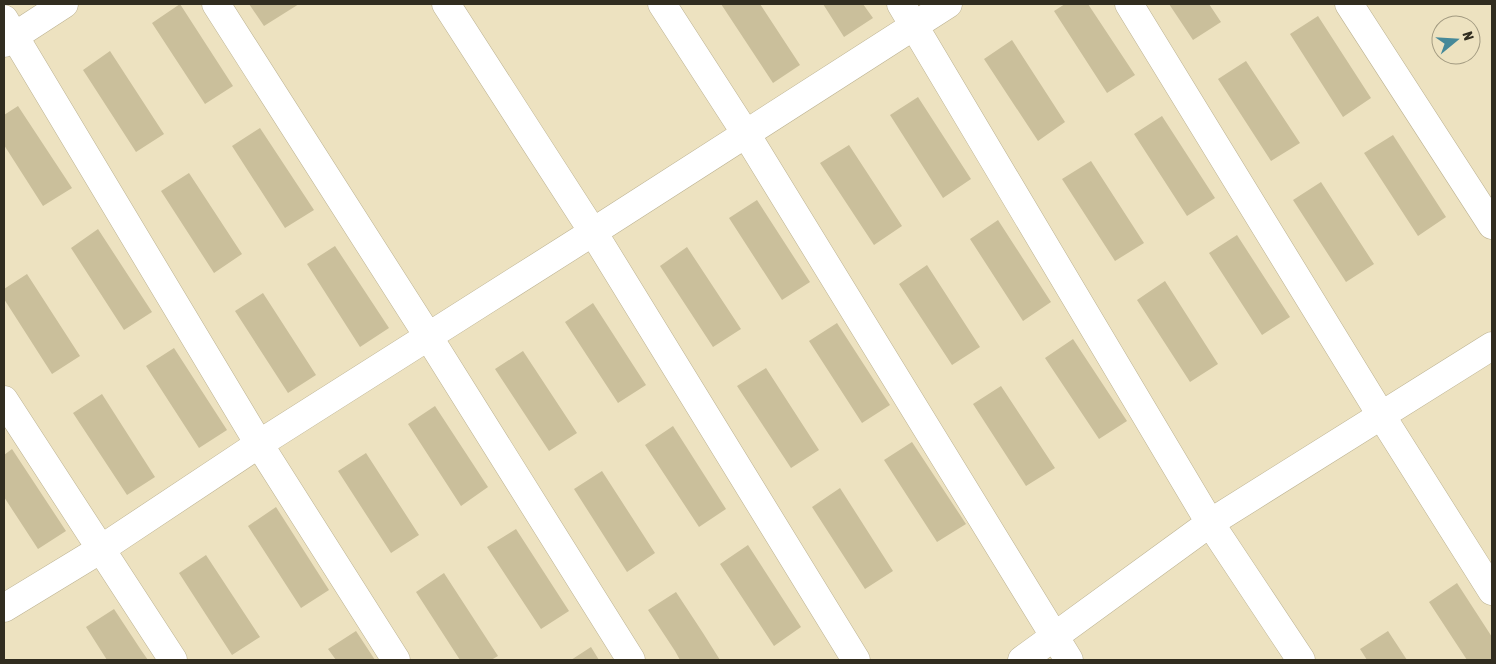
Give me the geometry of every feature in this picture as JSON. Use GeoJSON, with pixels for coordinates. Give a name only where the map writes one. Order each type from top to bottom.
{"type":"FeatureCollection","features":[{"type":"Feature","properties":{"kind":"street"},"geometry":{"type":"LineString","coordinates":[[64,4],[7,33],[259,444],[396,660]]}},
{"type":"Feature","properties":{"kind":"street"},"geometry":{"type":"LineString","coordinates":[[216,4],[632,660]]}},
{"type":"Feature","properties":{"kind":"street"},"geometry":{"type":"LineString","coordinates":[[446,4],[593,232],[856,660]]}},
{"type":"Feature","properties":{"kind":"street"},"geometry":{"type":"LineString","coordinates":[[662,4],[746,134],[1069,660]]}},
{"type":"Feature","properties":{"kind":"street"},"geometry":{"type":"LineString","coordinates":[[4,608],[102,549],[259,444],[746,134],[908,14],[948,4]]}},
{"type":"Feature","properties":{"kind":"street"},"geometry":{"type":"LineString","coordinates":[[1129,4],[1381,415],[1492,591]]}},
{"type":"Feature","properties":{"kind":"street"},"geometry":{"type":"LineString","coordinates":[[1349,4],[1492,225]]}},
{"type":"Feature","properties":{"kind":"street"},"geometry":{"type":"LineString","coordinates":[[908,14],[1210,522],[1302,660]]}},
{"type":"Feature","properties":{"kind":"street"},"geometry":{"type":"LineString","coordinates":[[1022,660],[1210,522],[1492,346]]}},
{"type":"Feature","properties":{"kind":"street"},"geometry":{"type":"LineString","coordinates":[[4,400],[173,660]]}},
{"type":"Feature","properties":{"kind":"building"},"geometry":{"type":"Polygon","coordinates":[[[180,4],[233,86],[205,104],[152,23],[180,4]]]}},
{"type":"Feature","properties":{"kind":"building"},"geometry":{"type":"Polygon","coordinates":[[[249,4],[299,4],[264,26],[249,4]]]}},
{"type":"Feature","properties":{"kind":"building"},"geometry":{"type":"Polygon","coordinates":[[[721,4],[760,4],[800,65],[773,83],[721,4]]]}},
{"type":"Feature","properties":{"kind":"building"},"geometry":{"type":"Polygon","coordinates":[[[823,4],[863,4],[873,18],[844,37],[823,4]]]}},
{"type":"Feature","properties":{"kind":"building"},"geometry":{"type":"Polygon","coordinates":[[[1065,4],[1088,4],[1135,75],[1107,93],[1054,11],[1065,4]]]}},
{"type":"Feature","properties":{"kind":"building"},"geometry":{"type":"Polygon","coordinates":[[[1169,4],[1209,4],[1221,22],[1193,40],[1169,4]]]}},
{"type":"Feature","properties":{"kind":"building"},"geometry":{"type":"Polygon","coordinates":[[[1318,16],[1371,98],[1343,117],[1290,34],[1318,16]]]}},
{"type":"Feature","properties":{"kind":"building"},"geometry":{"type":"Polygon","coordinates":[[[1012,40],[1065,122],[1038,141],[984,59],[1012,40]]]}},
{"type":"Feature","properties":{"kind":"building"},"geometry":{"type":"Polygon","coordinates":[[[110,51],[164,134],[136,152],[83,70],[110,51]]]}},
{"type":"Feature","properties":{"kind":"building"},"geometry":{"type":"Polygon","coordinates":[[[1246,61],[1300,143],[1271,161],[1218,79],[1246,61]]]}},
{"type":"Feature","properties":{"kind":"building"},"geometry":{"type":"Polygon","coordinates":[[[918,97],[971,179],[943,198],[890,115],[918,97]]]}},
{"type":"Feature","properties":{"kind":"building"},"geometry":{"type":"Polygon","coordinates":[[[18,106],[72,188],[43,206],[4,145],[4,115],[18,106]]]}},
{"type":"Feature","properties":{"kind":"building"},"geometry":{"type":"Polygon","coordinates":[[[1162,116],[1215,198],[1187,216],[1134,134],[1162,116]]]}},
{"type":"Feature","properties":{"kind":"building"},"geometry":{"type":"Polygon","coordinates":[[[260,128],[314,210],[285,228],[232,146],[260,128]]]}},
{"type":"Feature","properties":{"kind":"building"},"geometry":{"type":"Polygon","coordinates":[[[1393,135],[1446,217],[1418,236],[1364,153],[1393,135]]]}},
{"type":"Feature","properties":{"kind":"building"},"geometry":{"type":"Polygon","coordinates":[[[849,145],[902,226],[874,245],[820,163],[849,145]]]}},
{"type":"Feature","properties":{"kind":"building"},"geometry":{"type":"Polygon","coordinates":[[[1091,161],[1144,243],[1115,261],[1062,179],[1091,161]]]}},
{"type":"Feature","properties":{"kind":"building"},"geometry":{"type":"Polygon","coordinates":[[[189,173],[242,254],[214,273],[161,191],[189,173]]]}},
{"type":"Feature","properties":{"kind":"building"},"geometry":{"type":"Polygon","coordinates":[[[1321,182],[1374,264],[1346,282],[1293,200],[1321,182]]]}},
{"type":"Feature","properties":{"kind":"building"},"geometry":{"type":"Polygon","coordinates":[[[757,200],[810,282],[782,300],[729,218],[757,200]]]}},
{"type":"Feature","properties":{"kind":"building"},"geometry":{"type":"Polygon","coordinates":[[[998,220],[1051,302],[1023,321],[970,239],[998,220]]]}},
{"type":"Feature","properties":{"kind":"building"},"geometry":{"type":"Polygon","coordinates":[[[98,229],[152,312],[124,330],[71,248],[98,229]]]}},
{"type":"Feature","properties":{"kind":"building"},"geometry":{"type":"Polygon","coordinates":[[[1237,235],[1290,317],[1262,335],[1209,253],[1237,235]]]}},
{"type":"Feature","properties":{"kind":"building"},"geometry":{"type":"Polygon","coordinates":[[[335,246],[389,328],[360,347],[307,264],[335,246]]]}},
{"type":"Feature","properties":{"kind":"building"},"geometry":{"type":"Polygon","coordinates":[[[687,247],[741,329],[713,347],[660,266],[687,247]]]}},
{"type":"Feature","properties":{"kind":"building"},"geometry":{"type":"Polygon","coordinates":[[[927,265],[980,347],[952,365],[899,284],[927,265]]]}},
{"type":"Feature","properties":{"kind":"building"},"geometry":{"type":"Polygon","coordinates":[[[27,274],[80,356],[52,374],[4,299],[4,289],[27,274]]]}},
{"type":"Feature","properties":{"kind":"building"},"geometry":{"type":"Polygon","coordinates":[[[1165,281],[1218,364],[1190,382],[1137,300],[1165,281]]]}},
{"type":"Feature","properties":{"kind":"building"},"geometry":{"type":"Polygon","coordinates":[[[263,293],[316,375],[288,393],[235,311],[263,293]]]}},
{"type":"Feature","properties":{"kind":"building"},"geometry":{"type":"Polygon","coordinates":[[[593,303],[646,385],[618,403],[565,322],[593,303]]]}},
{"type":"Feature","properties":{"kind":"building"},"geometry":{"type":"Polygon","coordinates":[[[837,323],[890,405],[862,423],[809,341],[837,323]]]}},
{"type":"Feature","properties":{"kind":"building"},"geometry":{"type":"Polygon","coordinates":[[[1073,339],[1127,421],[1099,439],[1045,358],[1073,339]]]}},
{"type":"Feature","properties":{"kind":"building"},"geometry":{"type":"Polygon","coordinates":[[[174,348],[227,430],[199,448],[146,366],[174,348]]]}},
{"type":"Feature","properties":{"kind":"building"},"geometry":{"type":"Polygon","coordinates":[[[523,351],[577,433],[549,451],[495,369],[523,351]]]}},
{"type":"Feature","properties":{"kind":"building"},"geometry":{"type":"Polygon","coordinates":[[[766,368],[819,450],[791,468],[737,386],[766,368]]]}},
{"type":"Feature","properties":{"kind":"building"},"geometry":{"type":"Polygon","coordinates":[[[1001,386],[1055,468],[1026,486],[973,404],[1001,386]]]}},
{"type":"Feature","properties":{"kind":"building"},"geometry":{"type":"Polygon","coordinates":[[[102,394],[155,477],[127,495],[73,413],[102,394]]]}},
{"type":"Feature","properties":{"kind":"building"},"geometry":{"type":"Polygon","coordinates":[[[435,406],[488,487],[461,506],[408,424],[435,406]]]}},
{"type":"Feature","properties":{"kind":"building"},"geometry":{"type":"Polygon","coordinates":[[[673,426],[726,509],[699,527],[645,445],[673,426]]]}},
{"type":"Feature","properties":{"kind":"building"},"geometry":{"type":"Polygon","coordinates":[[[912,442],[966,524],[937,542],[884,460],[912,442]]]}},
{"type":"Feature","properties":{"kind":"building"},"geometry":{"type":"Polygon","coordinates":[[[12,449],[66,531],[38,549],[4,497],[4,455],[12,449]]]}},
{"type":"Feature","properties":{"kind":"building"},"geometry":{"type":"Polygon","coordinates":[[[366,453],[419,535],[391,553],[338,471],[366,453]]]}},
{"type":"Feature","properties":{"kind":"building"},"geometry":{"type":"Polygon","coordinates":[[[602,471],[655,553],[627,572],[574,489],[602,471]]]}},
{"type":"Feature","properties":{"kind":"building"},"geometry":{"type":"Polygon","coordinates":[[[840,488],[893,571],[865,589],[812,507],[840,488]]]}},
{"type":"Feature","properties":{"kind":"building"},"geometry":{"type":"Polygon","coordinates":[[[276,507],[329,590],[301,608],[248,526],[276,507]]]}},
{"type":"Feature","properties":{"kind":"building"},"geometry":{"type":"Polygon","coordinates":[[[516,529],[569,611],[541,629],[487,547],[516,529]]]}},
{"type":"Feature","properties":{"kind":"building"},"geometry":{"type":"Polygon","coordinates":[[[748,545],[801,627],[774,646],[720,564],[748,545]]]}},
{"type":"Feature","properties":{"kind":"building"},"geometry":{"type":"Polygon","coordinates":[[[206,555],[260,637],[232,655],[179,573],[206,555]]]}},
{"type":"Feature","properties":{"kind":"building"},"geometry":{"type":"Polygon","coordinates":[[[444,573],[498,656],[491,660],[460,660],[416,592],[444,573]]]}},
{"type":"Feature","properties":{"kind":"building"},"geometry":{"type":"Polygon","coordinates":[[[1457,583],[1492,637],[1492,660],[1467,660],[1429,602],[1457,583]]]}},
{"type":"Feature","properties":{"kind":"building"},"geometry":{"type":"Polygon","coordinates":[[[676,592],[720,660],[680,660],[648,610],[676,592]]]}},
{"type":"Feature","properties":{"kind":"building"},"geometry":{"type":"Polygon","coordinates":[[[114,609],[148,660],[107,660],[86,627],[114,609]]]}},
{"type":"Feature","properties":{"kind":"building"},"geometry":{"type":"Polygon","coordinates":[[[356,631],[375,660],[336,660],[328,649],[356,631]]]}},
{"type":"Feature","properties":{"kind":"building"},"geometry":{"type":"Polygon","coordinates":[[[1388,631],[1407,660],[1367,660],[1360,649],[1388,631]]]}},
{"type":"Feature","properties":{"kind":"building"},"geometry":{"type":"Polygon","coordinates":[[[591,647],[599,660],[571,660],[591,647]]]}}]}
